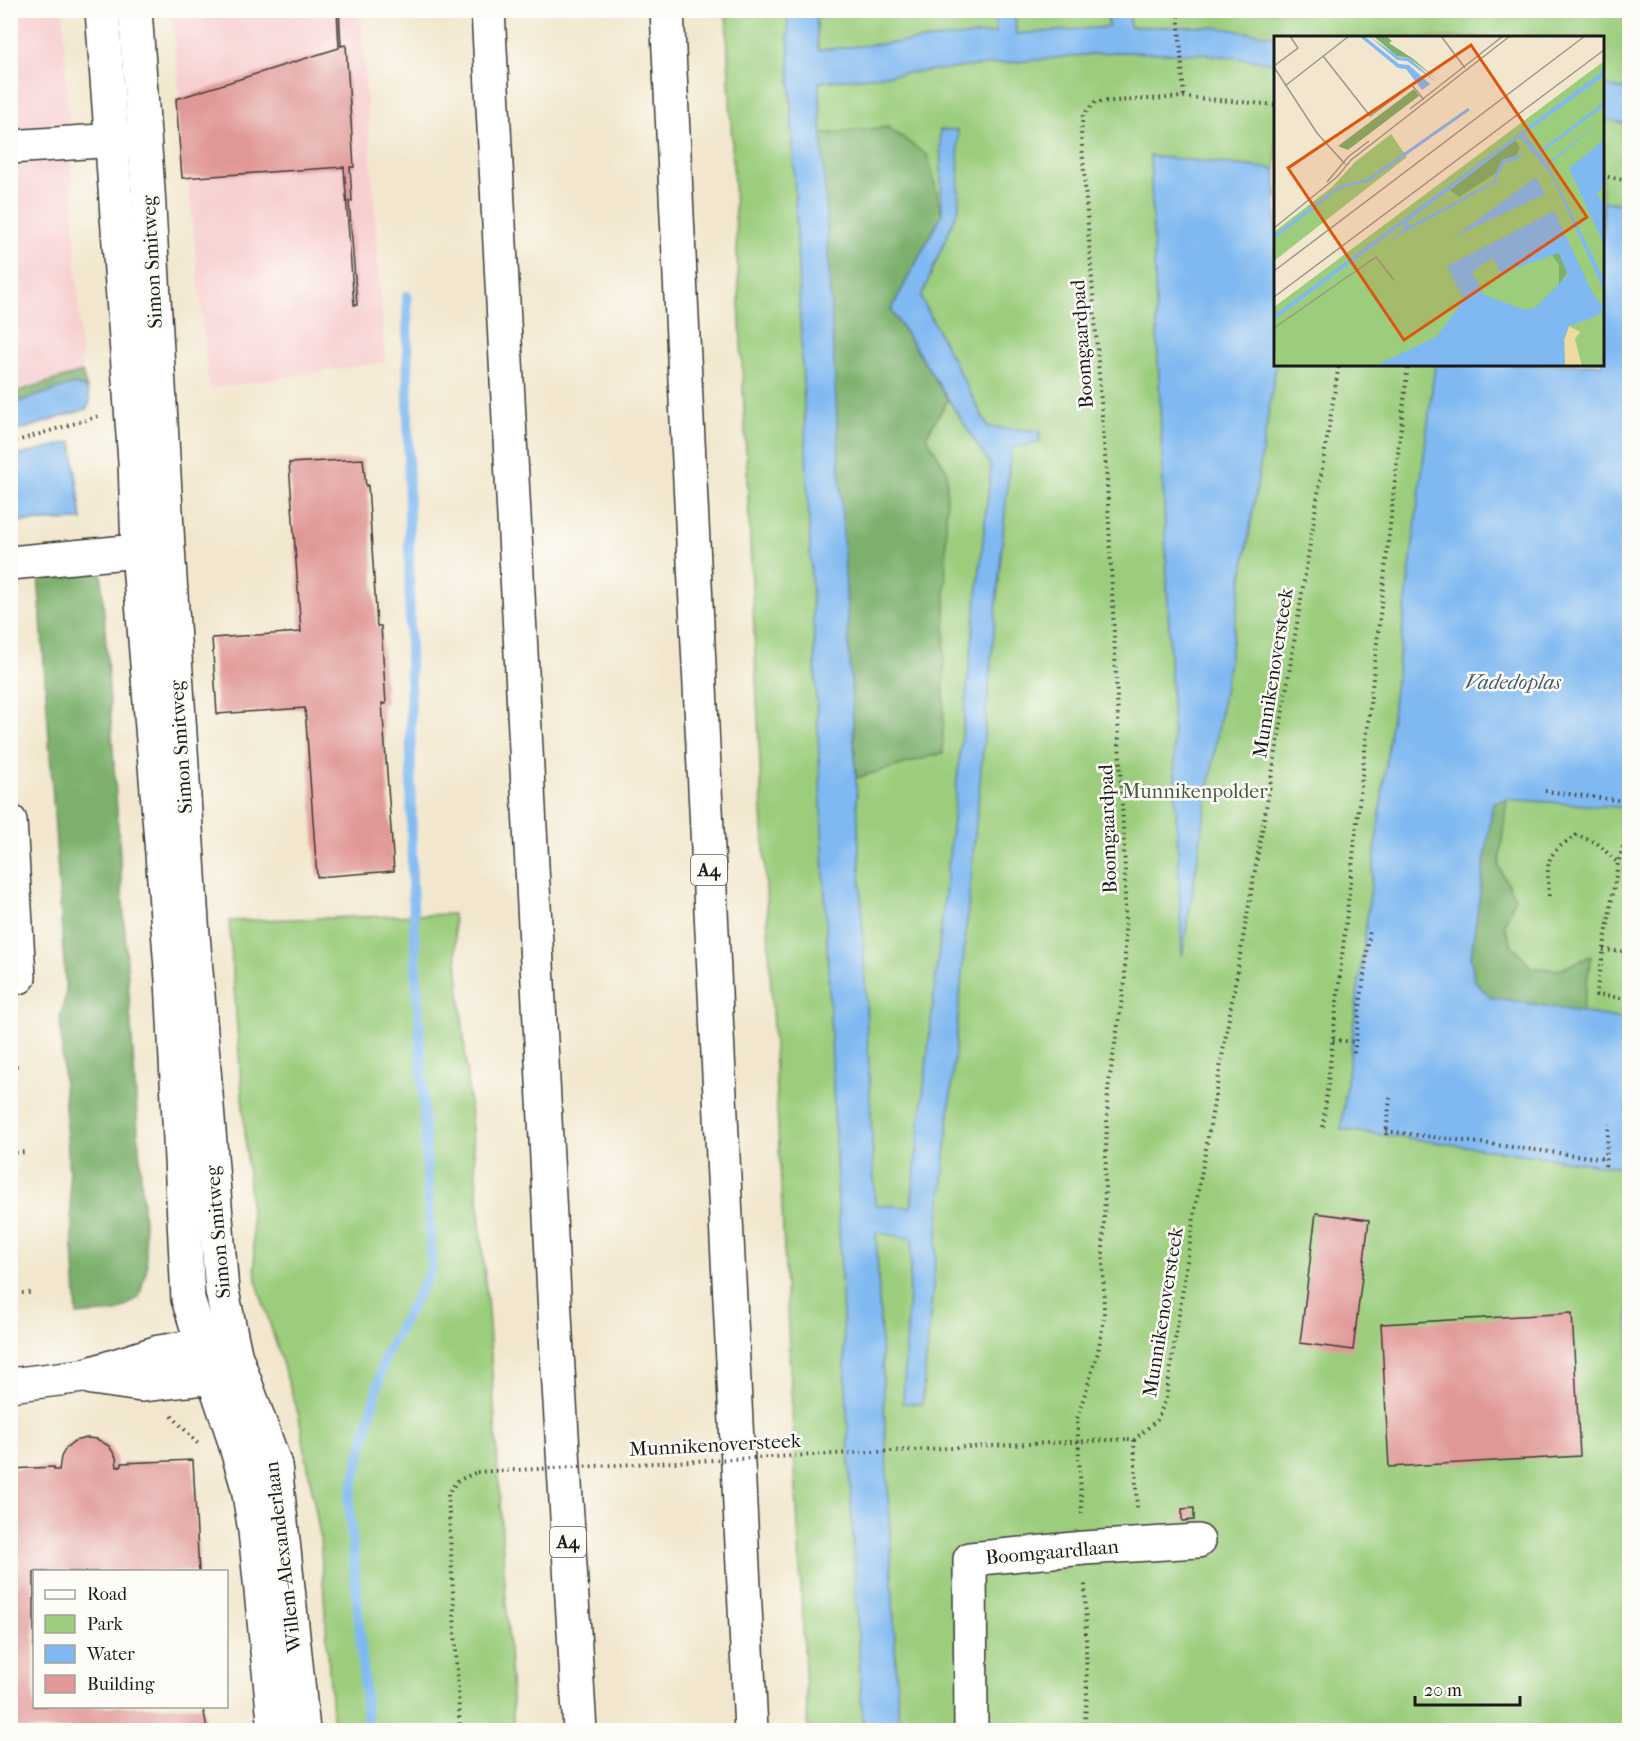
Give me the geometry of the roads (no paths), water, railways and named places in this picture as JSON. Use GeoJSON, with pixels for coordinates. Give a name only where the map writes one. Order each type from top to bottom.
{"type":"FeatureCollection","features":[{"type":"Feature","properties":{"kind":"main road","name":"Simon Smitweg"},"geometry":{"type":"LineString","coordinates":[[102,10],[173,990],[188,1299],[213,1377]]}},
{"type":"Feature","properties":{"kind":"main road","name":"Simon Smitweg"},"geometry":{"type":"LineString","coordinates":[[135,10],[145,139],[140,551],[192,922],[222,1291],[235,1354]]}},
{"type":"Feature","properties":{"kind":"main road","name":"A4"},"geometry":{"type":"LineString","coordinates":[[488,10],[557,1353],[580,1731]]}},
{"type":"Feature","properties":{"kind":"main road","name":"A4"},"geometry":{"type":"LineString","coordinates":[[667,10],[751,1731]]}},
{"type":"Feature","properties":{"kind":"main road"},"geometry":{"type":"LineString","coordinates":[[10,147],[145,139]]}},
{"type":"Feature","properties":{"kind":"main road"},"geometry":{"type":"LineString","coordinates":[[10,563],[140,551]]}},
{"type":"Feature","properties":{"kind":"main road"},"geometry":{"type":"LineString","coordinates":[[10,821],[19,977],[10,977]]}},
{"type":"Feature","properties":{"kind":"main road"},"geometry":{"type":"LineString","coordinates":[[10,1385],[82,1376],[159,1352],[204,1345],[235,1354],[213,1377],[141,1384],[82,1376]]}},
{"type":"Feature","properties":{"kind":"main road","name":"Willem-Alexanderlaan"},"geometry":{"type":"LineString","coordinates":[[235,1354],[275,1465],[303,1731]]}},
{"type":"Feature","properties":{"kind":"main road","name":"Willem-Alexanderlaan"},"geometry":{"type":"LineString","coordinates":[[213,1377],[248,1488],[255,1531],[275,1731]]}},
{"type":"Feature","properties":{"kind":"main road","name":"Boomgaardlaan"},"geometry":{"type":"LineString","coordinates":[[971,1731],[970,1559],[1084,1548],[1198,1541]]}},
{"type":"Feature","properties":{"kind":"water"},"geometry":{"type":"Polygon","coordinates":[[[995,10],[1015,11],[1016,34],[1108,27],[1108,11],[1129,10],[1130,27],[1213,27],[1274,36],[1274,63],[1207,54],[1114,52],[819,82],[856,778],[875,1205],[911,1207],[991,466],[891,310],[942,214],[940,130],[958,130],[959,207],[921,298],[988,427],[1039,431],[1040,442],[1011,448],[922,1404],[903,1403],[912,1239],[876,1232],[899,1730],[863,1730],[850,1482],[787,11],[816,11],[818,50],[996,33],[995,10]]]}},
{"type":"Feature","properties":{"kind":"water"},"geometry":{"type":"Polygon","coordinates":[[[1604,86],[1629,90],[1629,124],[1604,119],[1604,86]]]}},
{"type":"Feature","properties":{"kind":"water"},"geometry":{"type":"Polygon","coordinates":[[[1150,156],[1274,169],[1274,366],[1276,366],[1182,957],[1150,156]]]}},
{"type":"Feature","properties":{"kind":"water","name":"Vadedoplas"},"geometry":{"type":"Polygon","coordinates":[[[1604,201],[1630,205],[1628,808],[1507,799],[1493,802],[1471,956],[1474,980],[1490,997],[1629,1020],[1629,1169],[1341,1129],[1435,366],[1604,366],[1604,201]]]}},
{"type":"Feature","properties":{"kind":"water"},"geometry":{"type":"Polygon","coordinates":[[[75,384],[87,389],[90,402],[86,409],[11,433],[11,404],[75,384]]]}},
{"type":"Feature","properties":{"kind":"water"},"geometry":{"type":"Polygon","coordinates":[[[72,442],[82,520],[11,522],[11,457],[72,442]]]}},
{"type":"Feature","properties":{"kind":"waterway"},"geometry":{"type":"LineString","coordinates":[[368,1730],[349,1501],[385,1356],[432,1268],[412,884],[407,296]]}},
{"type":"Feature","properties":{"kind":"park label","name":"Munnikenpolder"},"geometry":{"type":"Point","coordinates":[1195,791]}}]}
